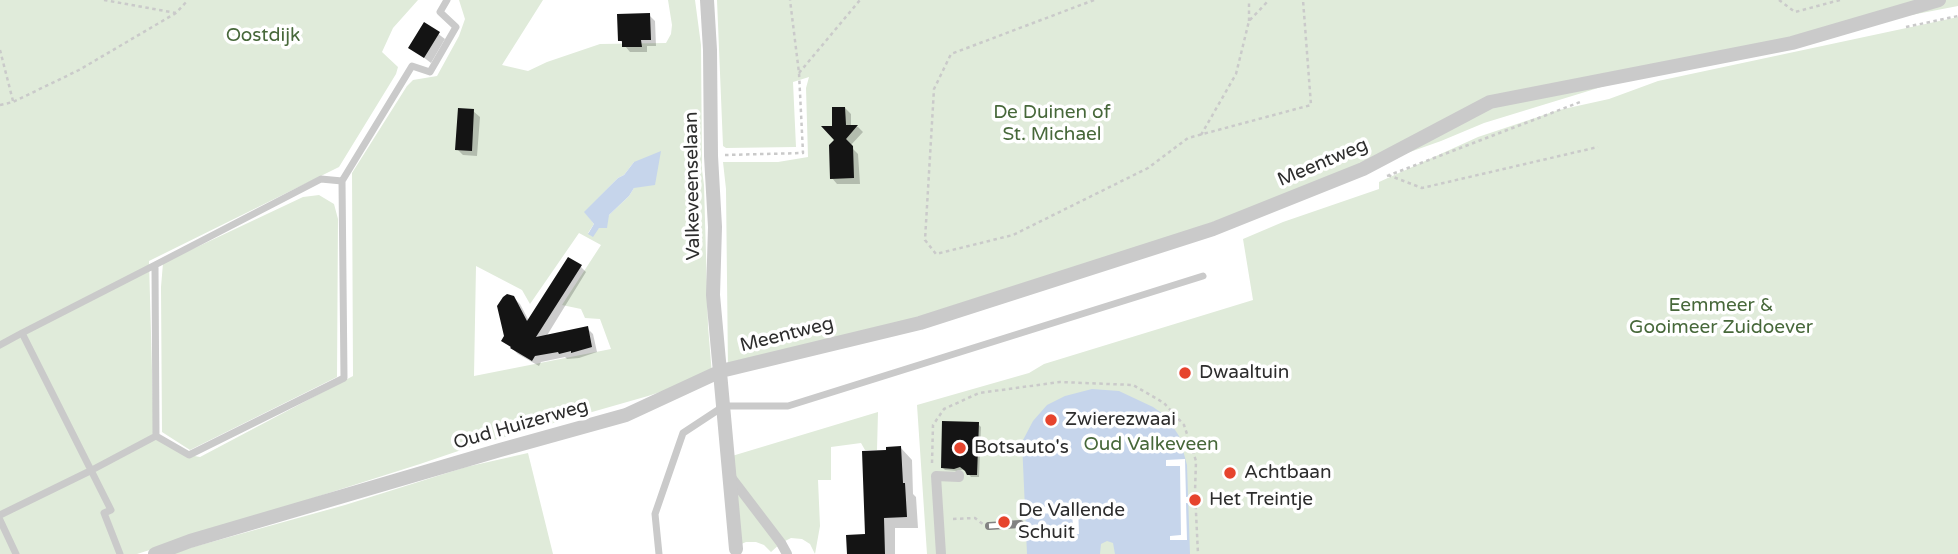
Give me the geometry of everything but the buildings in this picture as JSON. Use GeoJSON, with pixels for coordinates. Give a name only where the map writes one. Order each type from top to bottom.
{"type":"FeatureCollection","features":[{"type":"Feature","properties":{"kind":"street","name":"Valkeveenselaan"},"geometry":{"type":"LineString","coordinates":[[707,0],[715,227],[713,295],[721,371]]}},
{"type":"Feature","properties":{"kind":"street","name":"Meentweg"},"geometry":{"type":"LineString","coordinates":[[721,371],[919,323],[1213,229],[1363,169],[1490,102],[1792,43],[1939,0]]}},
{"type":"Feature","properties":{"kind":"street"},"geometry":{"type":"LineString","coordinates":[[721,371],[736,549]]}},
{"type":"Feature","properties":{"kind":"street","name":"Oud Huizerweg"},"geometry":{"type":"LineString","coordinates":[[155,554],[190,541],[474,457],[626,415],[721,371]]}},
{"type":"Feature","properties":{"kind":"street"},"geometry":{"type":"LineString","coordinates":[[730,475],[785,553]]}},
{"type":"Feature","properties":{"kind":"street"},"geometry":{"type":"LineString","coordinates":[[941,554],[936,477],[959,475]]}},
{"type":"Feature","properties":{"kind":"lane"},"geometry":{"type":"LineString","coordinates":[[156,436],[189,454],[344,378],[342,181],[412,66],[430,72],[457,27],[440,12],[447,0]]}},
{"type":"Feature","properties":{"kind":"lane"},"geometry":{"type":"LineString","coordinates":[[0,345],[321,179],[342,181]]}},
{"type":"Feature","properties":{"kind":"lane"},"geometry":{"type":"LineString","coordinates":[[155,265],[156,436]]}},
{"type":"Feature","properties":{"kind":"lane"},"geometry":{"type":"LineString","coordinates":[[659,554],[655,514],[683,433],[724,406],[788,405],[1203,276]]}},
{"type":"Feature","properties":{"kind":"lane"},"geometry":{"type":"LineString","coordinates":[[22,333],[111,510],[104,513],[120,554]]}},
{"type":"Feature","properties":{"kind":"lane"},"geometry":{"type":"LineString","coordinates":[[16,554],[0,518],[156,436]]}},
{"type":"Feature","properties":{"kind":"path"},"geometry":{"type":"LineString","coordinates":[[104,0],[176,13]]}},
{"type":"Feature","properties":{"kind":"path"},"geometry":{"type":"LineString","coordinates":[[0,105],[13,102],[79,70],[176,13],[188,0]]}},
{"type":"Feature","properties":{"kind":"path"},"geometry":{"type":"LineString","coordinates":[[731,155],[803,152],[799,73],[790,0]]}},
{"type":"Feature","properties":{"kind":"path"},"geometry":{"type":"LineString","coordinates":[[799,73],[860,0]]}},
{"type":"Feature","properties":{"kind":"path"},"geometry":{"type":"LineString","coordinates":[[1094,0],[951,54],[933,89],[925,240],[936,254],[1013,236],[1148,168],[1188,138],[1311,105],[1303,0]]}},
{"type":"Feature","properties":{"kind":"path"},"geometry":{"type":"LineString","coordinates":[[1201,135],[1236,74],[1249,21],[1249,0]]}},
{"type":"Feature","properties":{"kind":"path"},"geometry":{"type":"LineString","coordinates":[[1249,21],[1269,0]]}},
{"type":"Feature","properties":{"kind":"path"},"geometry":{"type":"LineString","coordinates":[[1779,0],[1795,12],[1840,0]]}},
{"type":"Feature","properties":{"kind":"path"},"geometry":{"type":"LineString","coordinates":[[0,50],[13,102]]}},
{"type":"Feature","properties":{"kind":"path"},"geometry":{"type":"LineString","coordinates":[[0,67],[6,68]]}},
{"type":"Feature","properties":{"kind":"path"},"geometry":{"type":"LineString","coordinates":[[1363,169],[1422,188],[1598,148]]}},
{"type":"Feature","properties":{"kind":"path"},"geometry":{"type":"LineString","coordinates":[[932,471],[933,425],[944,409],[979,393],[1060,382],[1133,384],[1164,403],[1184,425],[1196,461],[1198,554]]}},
{"type":"Feature","properties":{"kind":"path"},"geometry":{"type":"LineString","coordinates":[[939,520],[975,518],[984,524]]}},
{"type":"Feature","properties":{"kind":"green space","name":"Oostdijk"},"geometry":{"type":"Polygon","coordinates":[[[0,0],[418,0],[393,28],[382,52],[398,67],[396,74],[339,167],[149,261],[156,435],[189,455],[200,457],[353,376],[352,173],[407,86],[413,80],[437,76],[459,36],[465,19],[459,0],[543,0],[502,65],[528,71],[600,44],[666,43],[672,25],[668,0],[695,0],[701,45],[702,170],[712,375],[473,446],[137,554],[0,554],[0,0]],[[634,162],[585,212],[594,224],[588,233],[599,228],[629,196],[634,188],[634,162]],[[579,233],[530,304],[522,290],[476,266],[474,376],[611,349],[600,319],[585,318],[581,309],[562,305],[601,245],[579,233]]]}},
{"type":"Feature","properties":{"kind":"green space","name":"De Duinen of St. Michael"},"geometry":{"type":"Polygon","coordinates":[[[717,0],[1958,0],[1958,6],[1709,54],[1484,123],[1441,141],[1145,246],[901,325],[728,369],[726,189],[723,162],[778,162],[808,157],[806,88],[809,77],[793,82],[796,147],[723,146],[717,0]]]}},
{"type":"Feature","properties":{"kind":"green space","name":"Eemmeer & Gooimeer Zuidoever"},"geometry":{"type":"Polygon","coordinates":[[[1958,17],[1958,554],[927,554],[917,405],[1029,373],[1044,364],[1253,300],[1243,239],[1283,222],[1379,189],[1379,182],[1478,137],[1559,110],[1609,99],[1658,81],[1958,17]]]}},
{"type":"Feature","properties":{"kind":"green space"},"geometry":{"type":"Polygon","coordinates":[[[319,195],[334,204],[338,219],[337,377],[190,450],[162,432],[163,263],[303,197],[319,195]]]}},
{"type":"Feature","properties":{"kind":"green space"},"geometry":{"type":"Polygon","coordinates":[[[878,412],[877,450],[865,450],[861,443],[831,447],[831,480],[818,480],[820,526],[815,554],[810,544],[802,539],[791,538],[771,552],[756,542],[739,545],[732,456],[878,412]]]}},
{"type":"Feature","properties":{"kind":"green space"},"geometry":{"type":"Polygon","coordinates":[[[528,453],[553,554],[168,554],[345,505],[466,467],[528,453]]]}},
{"type":"Feature","properties":{"kind":"water"},"geometry":{"type":"Polygon","coordinates":[[[661,151],[655,185],[634,188],[609,215],[607,228],[599,228],[593,237],[588,234],[594,224],[584,212],[624,175],[634,162],[661,151]]]}},
{"type":"Feature","properties":{"kind":"water"},"geometry":{"type":"Polygon","coordinates":[[[1092,389],[1119,391],[1153,407],[1166,416],[1179,436],[1187,465],[1190,554],[1115,554],[1113,543],[1107,541],[1101,544],[1100,554],[1027,554],[1022,442],[1033,421],[1047,405],[1065,396],[1092,389]]]}},
{"type":"Feature","properties":{"kind":"pier"},"geometry":{"type":"Polygon","coordinates":[[[1185,459],[1186,497],[1189,497],[1189,503],[1186,503],[1187,540],[1170,540],[1170,536],[1181,535],[1180,466],[1166,466],[1166,460],[1185,459]]]}},
{"type":"Feature","properties":{"kind":"pier"},"geometry":{"type":"Polygon","coordinates":[[[1078,505],[1079,534],[1023,537],[1022,530],[1073,527],[1072,512],[1021,515],[1021,508],[1078,505]]]}},
{"type":"Feature","properties":{"kind":"railway"},"geometry":{"type":"LineString","coordinates":[[989,526],[1020,524]]}},
{"type":"Feature","properties":{"kind":"place","name":"Dwaaltuin"},"geometry":{"type":"Point","coordinates":[1185,373]}},
{"type":"Feature","properties":{"kind":"place","name":"Zwierezwaai"},"geometry":{"type":"Point","coordinates":[1051,420]}},
{"type":"Feature","properties":{"kind":"place","name":"Botsauto's"},"geometry":{"type":"Point","coordinates":[960,448]}},
{"type":"Feature","properties":{"kind":"place","name":"Achtbaan"},"geometry":{"type":"Point","coordinates":[1230,473]}},
{"type":"Feature","properties":{"kind":"place","name":"Het Treintje"},"geometry":{"type":"Point","coordinates":[1195,500]}},
{"type":"Feature","properties":{"kind":"place","name":"De Vallende Schuit"},"geometry":{"type":"Point","coordinates":[1004,522]}},
{"type":"Feature","properties":{"kind":"park label","name":"Oud Valkeveen"},"geometry":{"type":"Point","coordinates":[1151,445]}}]}
